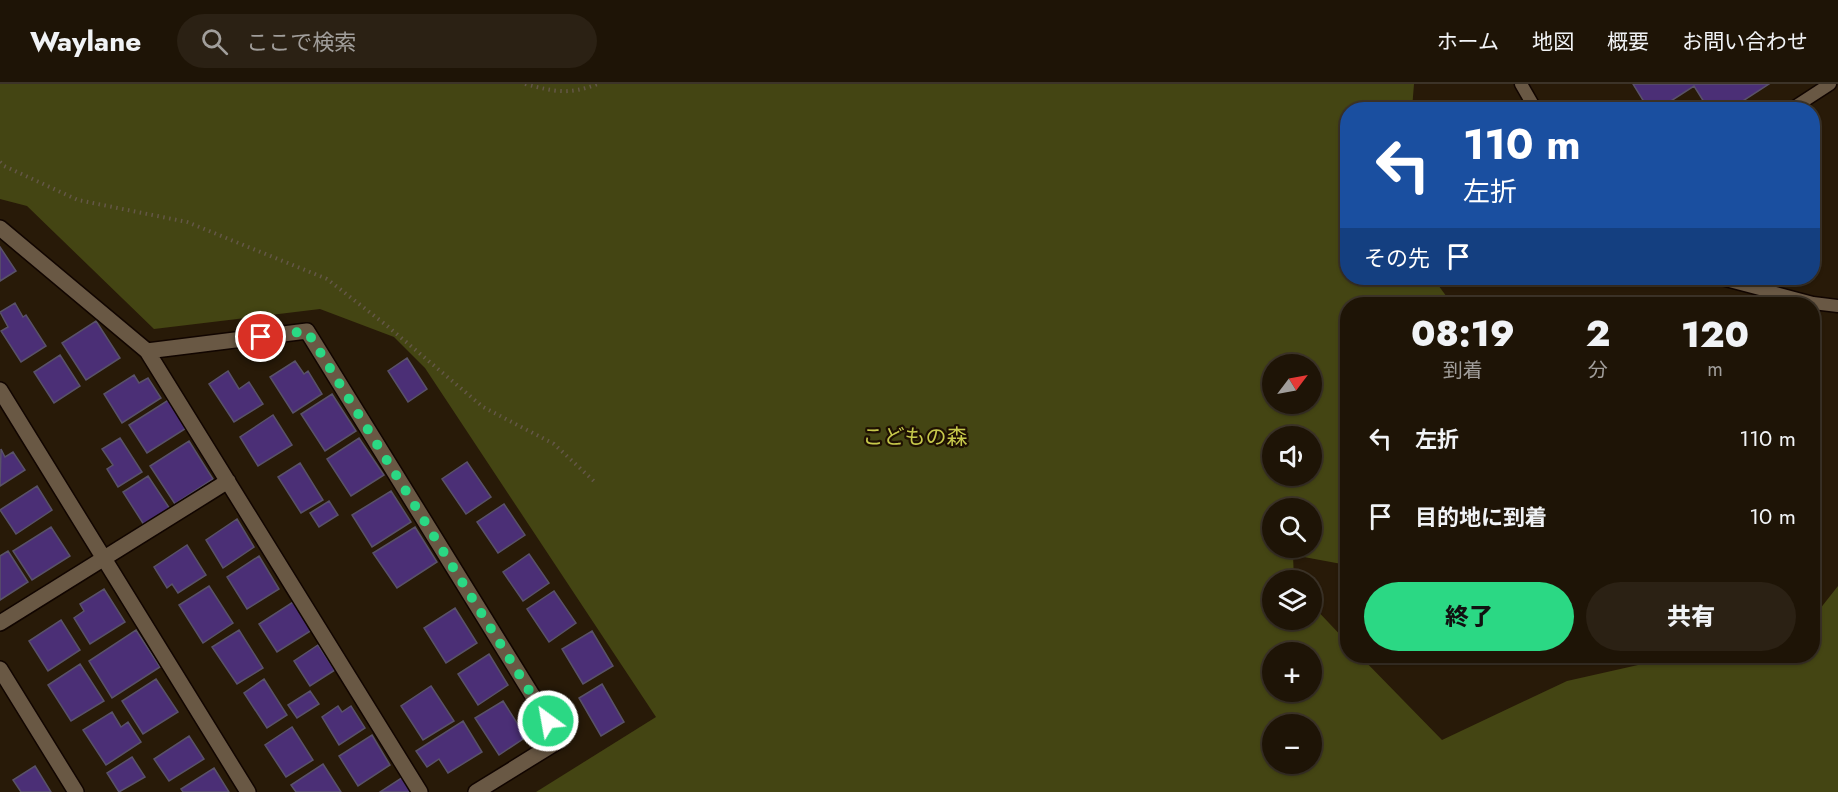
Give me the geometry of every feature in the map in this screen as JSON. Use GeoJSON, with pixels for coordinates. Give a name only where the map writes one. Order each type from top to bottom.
{"type":"FeatureCollection","features":[{"type":"Feature","properties":{"kind":"street"},"geometry":{"type":"LineString","coordinates":[[0,228],[147,351],[420,792]]}},
{"type":"Feature","properties":{"kind":"street"},"geometry":{"type":"LineString","coordinates":[[147,351],[307,331],[560,740],[476,792]]}},
{"type":"Feature","properties":{"kind":"street"},"geometry":{"type":"LineString","coordinates":[[0,390],[248,792]]}},
{"type":"Feature","properties":{"kind":"street"},"geometry":{"type":"LineString","coordinates":[[0,623],[228,481]]}},
{"type":"Feature","properties":{"kind":"street"},"geometry":{"type":"LineString","coordinates":[[0,669],[76,792]]}},
{"type":"Feature","properties":{"kind":"lane"},"geometry":{"type":"LineString","coordinates":[[1521,84],[1531,102]]}},
{"type":"Feature","properties":{"kind":"lane"},"geometry":{"type":"LineString","coordinates":[[1802,102],[1830,84]]}},
{"type":"Feature","properties":{"kind":"lane"},"geometry":{"type":"LineString","coordinates":[[1745,285],[1790,297]]}},
{"type":"Feature","properties":{"kind":"lane"},"geometry":{"type":"LineString","coordinates":[[1820,304],[1838,306]]}},
{"type":"Feature","properties":{"kind":"path"},"geometry":{"type":"LineString","coordinates":[[525,84],[558,93],[582,90],[598,84]]}},
{"type":"Feature","properties":{"kind":"path"},"geometry":{"type":"LineString","coordinates":[[0,162],[4,166],[78,200],[187,222],[327,279],[386,325],[483,407],[554,444],[597,484]]}},
{"type":"Feature","properties":{"kind":"green space","name":"こどもの森"},"geometry":{"type":"Polygon","coordinates":[[[0,84],[1414,84],[1413,102],[1340,102],[1340,285],[1438,285],[1447,297],[1340,297],[1340,564],[1309,558],[1322,558],[1322,498],[1262,498],[1262,558],[1293,558],[1294,570],[1262,570],[1262,630],[1322,630],[1322,616],[1340,635],[1340,663],[1367,663],[1442,740],[1567,681],[1647,663],[1820,663],[1820,609],[1838,586],[1838,792],[536,792],[656,717],[425,368],[394,337],[320,309],[154,329],[27,206],[0,199],[0,84]]]}},
{"type":"Feature","properties":{"kind":"building"},"geometry":{"type":"Polygon","coordinates":[[[1633,84],[1769,84],[1741,102],[1704,102],[1694,86],[1669,102],[1644,102],[1633,84]]]}},
{"type":"Feature","properties":{"kind":"building"},"geometry":{"type":"Polygon","coordinates":[[[0,247],[16,271],[0,281],[0,247]]]}},
{"type":"Feature","properties":{"kind":"building"},"geometry":{"type":"Polygon","coordinates":[[[15,303],[23,317],[26,315],[46,346],[21,362],[1,331],[8,327],[0,312],[15,303]]]}},
{"type":"Feature","properties":{"kind":"building"},"geometry":{"type":"Polygon","coordinates":[[[96,321],[120,358],[86,380],[62,343],[96,321]]]}},
{"type":"Feature","properties":{"kind":"building"},"geometry":{"type":"Polygon","coordinates":[[[60,355],[80,386],[54,403],[34,372],[60,355]]]}},
{"type":"Feature","properties":{"kind":"building"},"geometry":{"type":"Polygon","coordinates":[[[407,358],[427,389],[408,402],[388,371],[407,358]]]}},
{"type":"Feature","properties":{"kind":"building"},"geometry":{"type":"Polygon","coordinates":[[[295,361],[304,374],[308,371],[322,394],[293,413],[270,377],[295,361]]]}},
{"type":"Feature","properties":{"kind":"building"},"geometry":{"type":"Polygon","coordinates":[[[228,371],[239,389],[249,382],[263,404],[234,422],[209,384],[228,371]]]}},
{"type":"Feature","properties":{"kind":"building"},"geometry":{"type":"Polygon","coordinates":[[[134,375],[139,383],[148,378],[161,398],[122,423],[104,394],[134,375]]]}},
{"type":"Feature","properties":{"kind":"building"},"geometry":{"type":"Polygon","coordinates":[[[332,394],[356,431],[325,451],[301,414],[332,394]]]}},
{"type":"Feature","properties":{"kind":"building"},"geometry":{"type":"Polygon","coordinates":[[[170,399],[188,427],[147,453],[129,425],[170,399]]]}},
{"type":"Feature","properties":{"kind":"building"},"geometry":{"type":"Polygon","coordinates":[[[273,415],[292,445],[258,466],[240,437],[273,415]]]}},
{"type":"Feature","properties":{"kind":"building"},"geometry":{"type":"Polygon","coordinates":[[[120,438],[142,472],[118,487],[107,469],[113,465],[102,449],[120,438]]]}},
{"type":"Feature","properties":{"kind":"building"},"geometry":{"type":"Polygon","coordinates":[[[359,438],[384,475],[351,496],[327,459],[359,438]]]}},
{"type":"Feature","properties":{"kind":"building"},"geometry":{"type":"Polygon","coordinates":[[[189,441],[213,479],[175,504],[150,466],[189,441]]]}},
{"type":"Feature","properties":{"kind":"building"},"geometry":{"type":"Polygon","coordinates":[[[1,449],[5,457],[13,452],[25,470],[0,486],[1,449]]]}},
{"type":"Feature","properties":{"kind":"building"},"geometry":{"type":"Polygon","coordinates":[[[467,462],[491,497],[466,514],[442,479],[467,462]]]}},
{"type":"Feature","properties":{"kind":"building"},"geometry":{"type":"Polygon","coordinates":[[[300,463],[323,500],[301,513],[278,477],[300,463]]]}},
{"type":"Feature","properties":{"kind":"building"},"geometry":{"type":"Polygon","coordinates":[[[148,476],[172,512],[146,528],[123,492],[148,476]]]}},
{"type":"Feature","properties":{"kind":"building"},"geometry":{"type":"Polygon","coordinates":[[[37,486],[52,510],[16,534],[0,510],[37,486]]]}},
{"type":"Feature","properties":{"kind":"building"},"geometry":{"type":"Polygon","coordinates":[[[391,491],[411,522],[372,547],[352,515],[391,491]]]}},
{"type":"Feature","properties":{"kind":"building"},"geometry":{"type":"Polygon","coordinates":[[[329,501],[338,515],[319,527],[310,513],[329,501]]]}},
{"type":"Feature","properties":{"kind":"building"},"geometry":{"type":"Polygon","coordinates":[[[504,504],[525,535],[498,553],[477,522],[504,504]]]}},
{"type":"Feature","properties":{"kind":"building"},"geometry":{"type":"Polygon","coordinates":[[[237,519],[254,547],[223,568],[206,540],[237,519]]]}},
{"type":"Feature","properties":{"kind":"building"},"geometry":{"type":"Polygon","coordinates":[[[51,527],[70,556],[32,580],[13,551],[51,527]]]}},
{"type":"Feature","properties":{"kind":"building"},"geometry":{"type":"Polygon","coordinates":[[[415,527],[437,562],[397,588],[373,553],[415,527]]]}},
{"type":"Feature","properties":{"kind":"building"},"geometry":{"type":"Polygon","coordinates":[[[187,545],[206,575],[178,593],[172,584],[167,588],[154,567],[187,545]]]}},
{"type":"Feature","properties":{"kind":"building"},"geometry":{"type":"Polygon","coordinates":[[[8,551],[28,582],[0,600],[0,556],[8,551]]]}},
{"type":"Feature","properties":{"kind":"building"},"geometry":{"type":"Polygon","coordinates":[[[529,554],[549,583],[523,601],[503,572],[529,554]]]}},
{"type":"Feature","properties":{"kind":"building"},"geometry":{"type":"Polygon","coordinates":[[[259,556],[279,589],[247,609],[227,577],[259,556]]]}},
{"type":"Feature","properties":{"kind":"building"},"geometry":{"type":"Polygon","coordinates":[[[209,586],[233,623],[203,643],[179,605],[209,586]]]}},
{"type":"Feature","properties":{"kind":"building"},"geometry":{"type":"Polygon","coordinates":[[[104,589],[125,622],[90,644],[74,618],[84,611],[80,604],[104,589]]]}},
{"type":"Feature","properties":{"kind":"building"},"geometry":{"type":"Polygon","coordinates":[[[554,591],[576,623],[549,642],[527,609],[554,591]]]}},
{"type":"Feature","properties":{"kind":"building"},"geometry":{"type":"Polygon","coordinates":[[[293,602],[312,630],[277,652],[259,624],[293,602]]]}},
{"type":"Feature","properties":{"kind":"building"},"geometry":{"type":"Polygon","coordinates":[[[455,608],[477,643],[446,663],[424,628],[455,608]]]}},
{"type":"Feature","properties":{"kind":"building"},"geometry":{"type":"Polygon","coordinates":[[[61,620],[80,650],[48,671],[29,641],[61,620]]]}},
{"type":"Feature","properties":{"kind":"building"},"geometry":{"type":"Polygon","coordinates":[[[136,630],[160,667],[112,698],[89,661],[136,630]]]}},
{"type":"Feature","properties":{"kind":"building"},"geometry":{"type":"Polygon","coordinates":[[[239,630],[263,668],[237,684],[212,647],[239,630]]]}},
{"type":"Feature","properties":{"kind":"building"},"geometry":{"type":"Polygon","coordinates":[[[592,631],[613,666],[583,684],[562,649],[592,631]]]}},
{"type":"Feature","properties":{"kind":"building"},"geometry":{"type":"Polygon","coordinates":[[[318,645],[335,670],[310,686],[294,661],[318,645]]]}},
{"type":"Feature","properties":{"kind":"building"},"geometry":{"type":"Polygon","coordinates":[[[489,654],[508,685],[478,705],[458,674],[489,654]]]}},
{"type":"Feature","properties":{"kind":"building"},"geometry":{"type":"Polygon","coordinates":[[[80,664],[104,701],[71,721],[48,685],[80,664]]]}},
{"type":"Feature","properties":{"kind":"building"},"geometry":{"type":"Polygon","coordinates":[[[156,679],[178,712],[143,734],[122,701],[156,679]]]}},
{"type":"Feature","properties":{"kind":"building"},"geometry":{"type":"Polygon","coordinates":[[[264,679],[287,715],[267,728],[244,693],[264,679]]]}},
{"type":"Feature","properties":{"kind":"building"},"geometry":{"type":"Polygon","coordinates":[[[602,684],[624,722],[601,736],[579,698],[602,684]]]}},
{"type":"Feature","properties":{"kind":"building"},"geometry":{"type":"Polygon","coordinates":[[[431,686],[454,721],[423,740],[401,706],[431,686]]]}},
{"type":"Feature","properties":{"kind":"building"},"geometry":{"type":"Polygon","coordinates":[[[310,691],[319,704],[297,718],[288,705],[310,691]]]}},
{"type":"Feature","properties":{"kind":"building"},"geometry":{"type":"Polygon","coordinates":[[[503,701],[526,737],[499,755],[475,718],[503,701]]]}},
{"type":"Feature","properties":{"kind":"building"},"geometry":{"type":"Polygon","coordinates":[[[338,706],[342,712],[351,706],[365,728],[339,745],[322,717],[338,706]]]}},
{"type":"Feature","properties":{"kind":"building"},"geometry":{"type":"Polygon","coordinates":[[[112,712],[121,727],[128,722],[141,742],[106,765],[83,730],[112,712]]]}},
{"type":"Feature","properties":{"kind":"building"},"geometry":{"type":"Polygon","coordinates":[[[463,721],[482,752],[448,773],[439,759],[427,767],[416,751],[463,721]]]}},
{"type":"Feature","properties":{"kind":"building"},"geometry":{"type":"Polygon","coordinates":[[[292,727],[313,760],[286,777],[265,745],[292,727]]]}},
{"type":"Feature","properties":{"kind":"building"},"geometry":{"type":"Polygon","coordinates":[[[372,735],[390,765],[358,786],[339,756],[372,735]]]}},
{"type":"Feature","properties":{"kind":"building"},"geometry":{"type":"Polygon","coordinates":[[[189,736],[204,759],[169,781],[154,759],[189,736]]]}},
{"type":"Feature","properties":{"kind":"building"},"geometry":{"type":"Polygon","coordinates":[[[132,757],[145,777],[119,792],[107,773],[132,757]]]}},
{"type":"Feature","properties":{"kind":"building"},"geometry":{"type":"Polygon","coordinates":[[[323,764],[341,792],[296,792],[291,785],[323,764]]]}},
{"type":"Feature","properties":{"kind":"building"},"geometry":{"type":"Polygon","coordinates":[[[35,766],[51,792],[21,792],[13,780],[35,766]]]}},
{"type":"Feature","properties":{"kind":"building"},"geometry":{"type":"Polygon","coordinates":[[[214,768],[229,792],[183,792],[181,789],[214,768]]]}},
{"type":"Feature","properties":{"kind":"building"},"geometry":{"type":"Polygon","coordinates":[[[403,777],[413,792],[380,792],[403,777]]]}},
{"type":"Feature","properties":{"kind":"route"},"geometry":{"type":"LineString","coordinates":[[261,337],[307,331],[548,721]]}}]}
